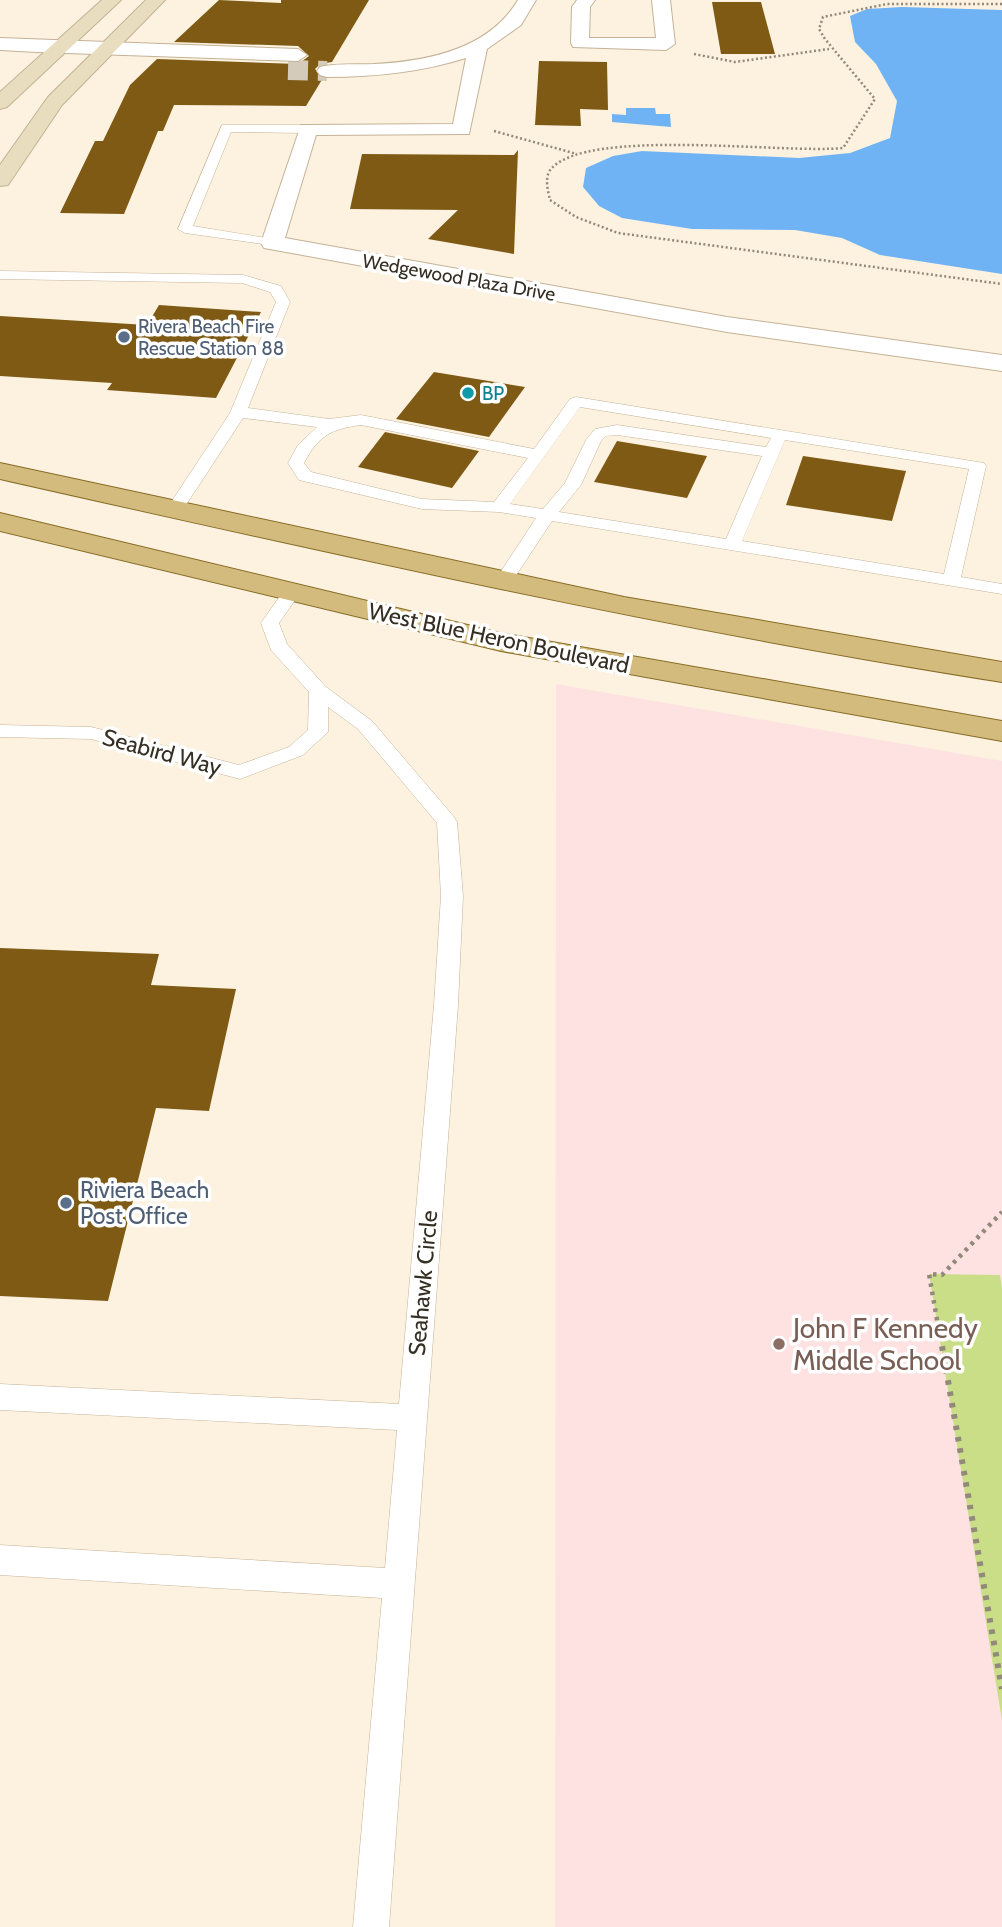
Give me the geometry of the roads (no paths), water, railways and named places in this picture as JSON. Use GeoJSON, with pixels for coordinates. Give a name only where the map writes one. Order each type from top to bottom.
{"type":"FeatureCollection","features":[{"type":"Feature","properties":{"kind":"main road"},"geometry":{"type":"LineString","coordinates":[[0,471],[503,582],[709,624],[1002,672]]}},
{"type":"Feature","properties":{"kind":"main road","name":"West Blue Heron Boulevard"},"geometry":{"type":"LineString","coordinates":[[0,522],[501,642],[1002,731]]}},
{"type":"Feature","properties":{"kind":"street"},"geometry":{"type":"LineString","coordinates":[[0,103],[112,0]]}},
{"type":"Feature","properties":{"kind":"street"},"geometry":{"type":"LineString","coordinates":[[0,180],[55,101],[156,0]]}},
{"type":"Feature","properties":{"kind":"street"},"geometry":{"type":"LineString","coordinates":[[331,64],[423,64],[452,57],[478,45],[521,17],[527,0]]}},
{"type":"Feature","properties":{"kind":"street"},"geometry":{"type":"LineString","coordinates":[[586,0],[581,6],[580,43],[667,44],[661,0]]}},
{"type":"Feature","properties":{"kind":"street"},"geometry":{"type":"LineString","coordinates":[[0,44],[104,51],[141,63],[293,63]]}},
{"type":"Feature","properties":{"kind":"street"},"geometry":{"type":"LineString","coordinates":[[272,243],[308,129],[462,130],[478,45]]}},
{"type":"Feature","properties":{"kind":"street","name":"Wedgewood Plaza Drive"},"geometry":{"type":"LineString","coordinates":[[272,243],[638,310],[902,352],[1002,363]]}},
{"type":"Feature","properties":{"kind":"lane"},"geometry":{"type":"LineString","coordinates":[[272,243],[185,229],[226,128],[308,129]]}},
{"type":"Feature","properties":{"kind":"lane"},"geometry":{"type":"LineString","coordinates":[[0,275],[243,279],[276,289],[283,302],[238,413],[174,509]]}},
{"type":"Feature","properties":{"kind":"lane"},"geometry":{"type":"LineString","coordinates":[[499,507],[576,402],[978,466],[951,582]]}},
{"type":"Feature","properties":{"kind":"lane"},"geometry":{"type":"LineString","coordinates":[[238,413],[258,413],[329,424],[361,420],[538,455]]}},
{"type":"Feature","properties":{"kind":"lane"},"geometry":{"type":"LineString","coordinates":[[329,424],[304,448],[296,463],[305,476],[422,504],[499,507],[1002,589]]}},
{"type":"Feature","properties":{"kind":"lane"},"geometry":{"type":"LineString","coordinates":[[503,582],[546,516],[573,485],[594,440],[601,432],[617,430],[771,453]]}},
{"type":"Feature","properties":{"kind":"lane"},"geometry":{"type":"LineString","coordinates":[[731,546],[780,434]]}},
{"type":"Feature","properties":{"kind":"lane"},"geometry":{"type":"LineString","coordinates":[[292,593],[270,623],[278,646],[320,691]]}},
{"type":"Feature","properties":{"kind":"lane","name":"Seabird Way"},"geometry":{"type":"LineString","coordinates":[[0,731],[91,733],[240,772],[296,751],[318,732],[320,691]]}},
{"type":"Feature","properties":{"kind":"lane","name":"Seahawk Circle"},"geometry":{"type":"LineString","coordinates":[[320,691],[365,725],[447,822],[452,896],[446,1005],[371,1927]]}},
{"type":"Feature","properties":{"kind":"lane"},"geometry":{"type":"LineString","coordinates":[[0,1397],[412,1418]]}},
{"type":"Feature","properties":{"kind":"lane"},"geometry":{"type":"LineString","coordinates":[[0,1560],[399,1584]]}},
{"type":"Feature","properties":{"kind":"water"},"geometry":{"type":"Polygon","coordinates":[[[902,7],[1002,10],[1002,274],[880,255],[842,238],[795,230],[692,229],[622,218],[599,206],[583,187],[586,168],[613,156],[642,151],[799,158],[850,153],[890,138],[897,101],[876,64],[855,42],[850,16],[867,9],[902,7]]]}},
{"type":"Feature","properties":{"kind":"water"},"geometry":{"type":"Polygon","coordinates":[[[626,108],[655,108],[656,114],[670,114],[671,127],[612,122],[612,114],[626,115],[626,108]]]}},
{"type":"Feature","properties":{"kind":"tunnel"},"geometry":{"type":"LineString","coordinates":[[288,70],[327,71]]}},
{"type":"Feature","properties":{"kind":"place","name":"Rivera Beach Fire Rescue Station 88"},"geometry":{"type":"Point","coordinates":[124,337]}},
{"type":"Feature","properties":{"kind":"place","name":"BP"},"geometry":{"type":"Point","coordinates":[468,393]}},
{"type":"Feature","properties":{"kind":"place","name":"Riviera Beach Post Office"},"geometry":{"type":"Point","coordinates":[66,1203]}},
{"type":"Feature","properties":{"kind":"place","name":"John F Kennedy Middle School"},"geometry":{"type":"Point","coordinates":[779,1344]}}]}
